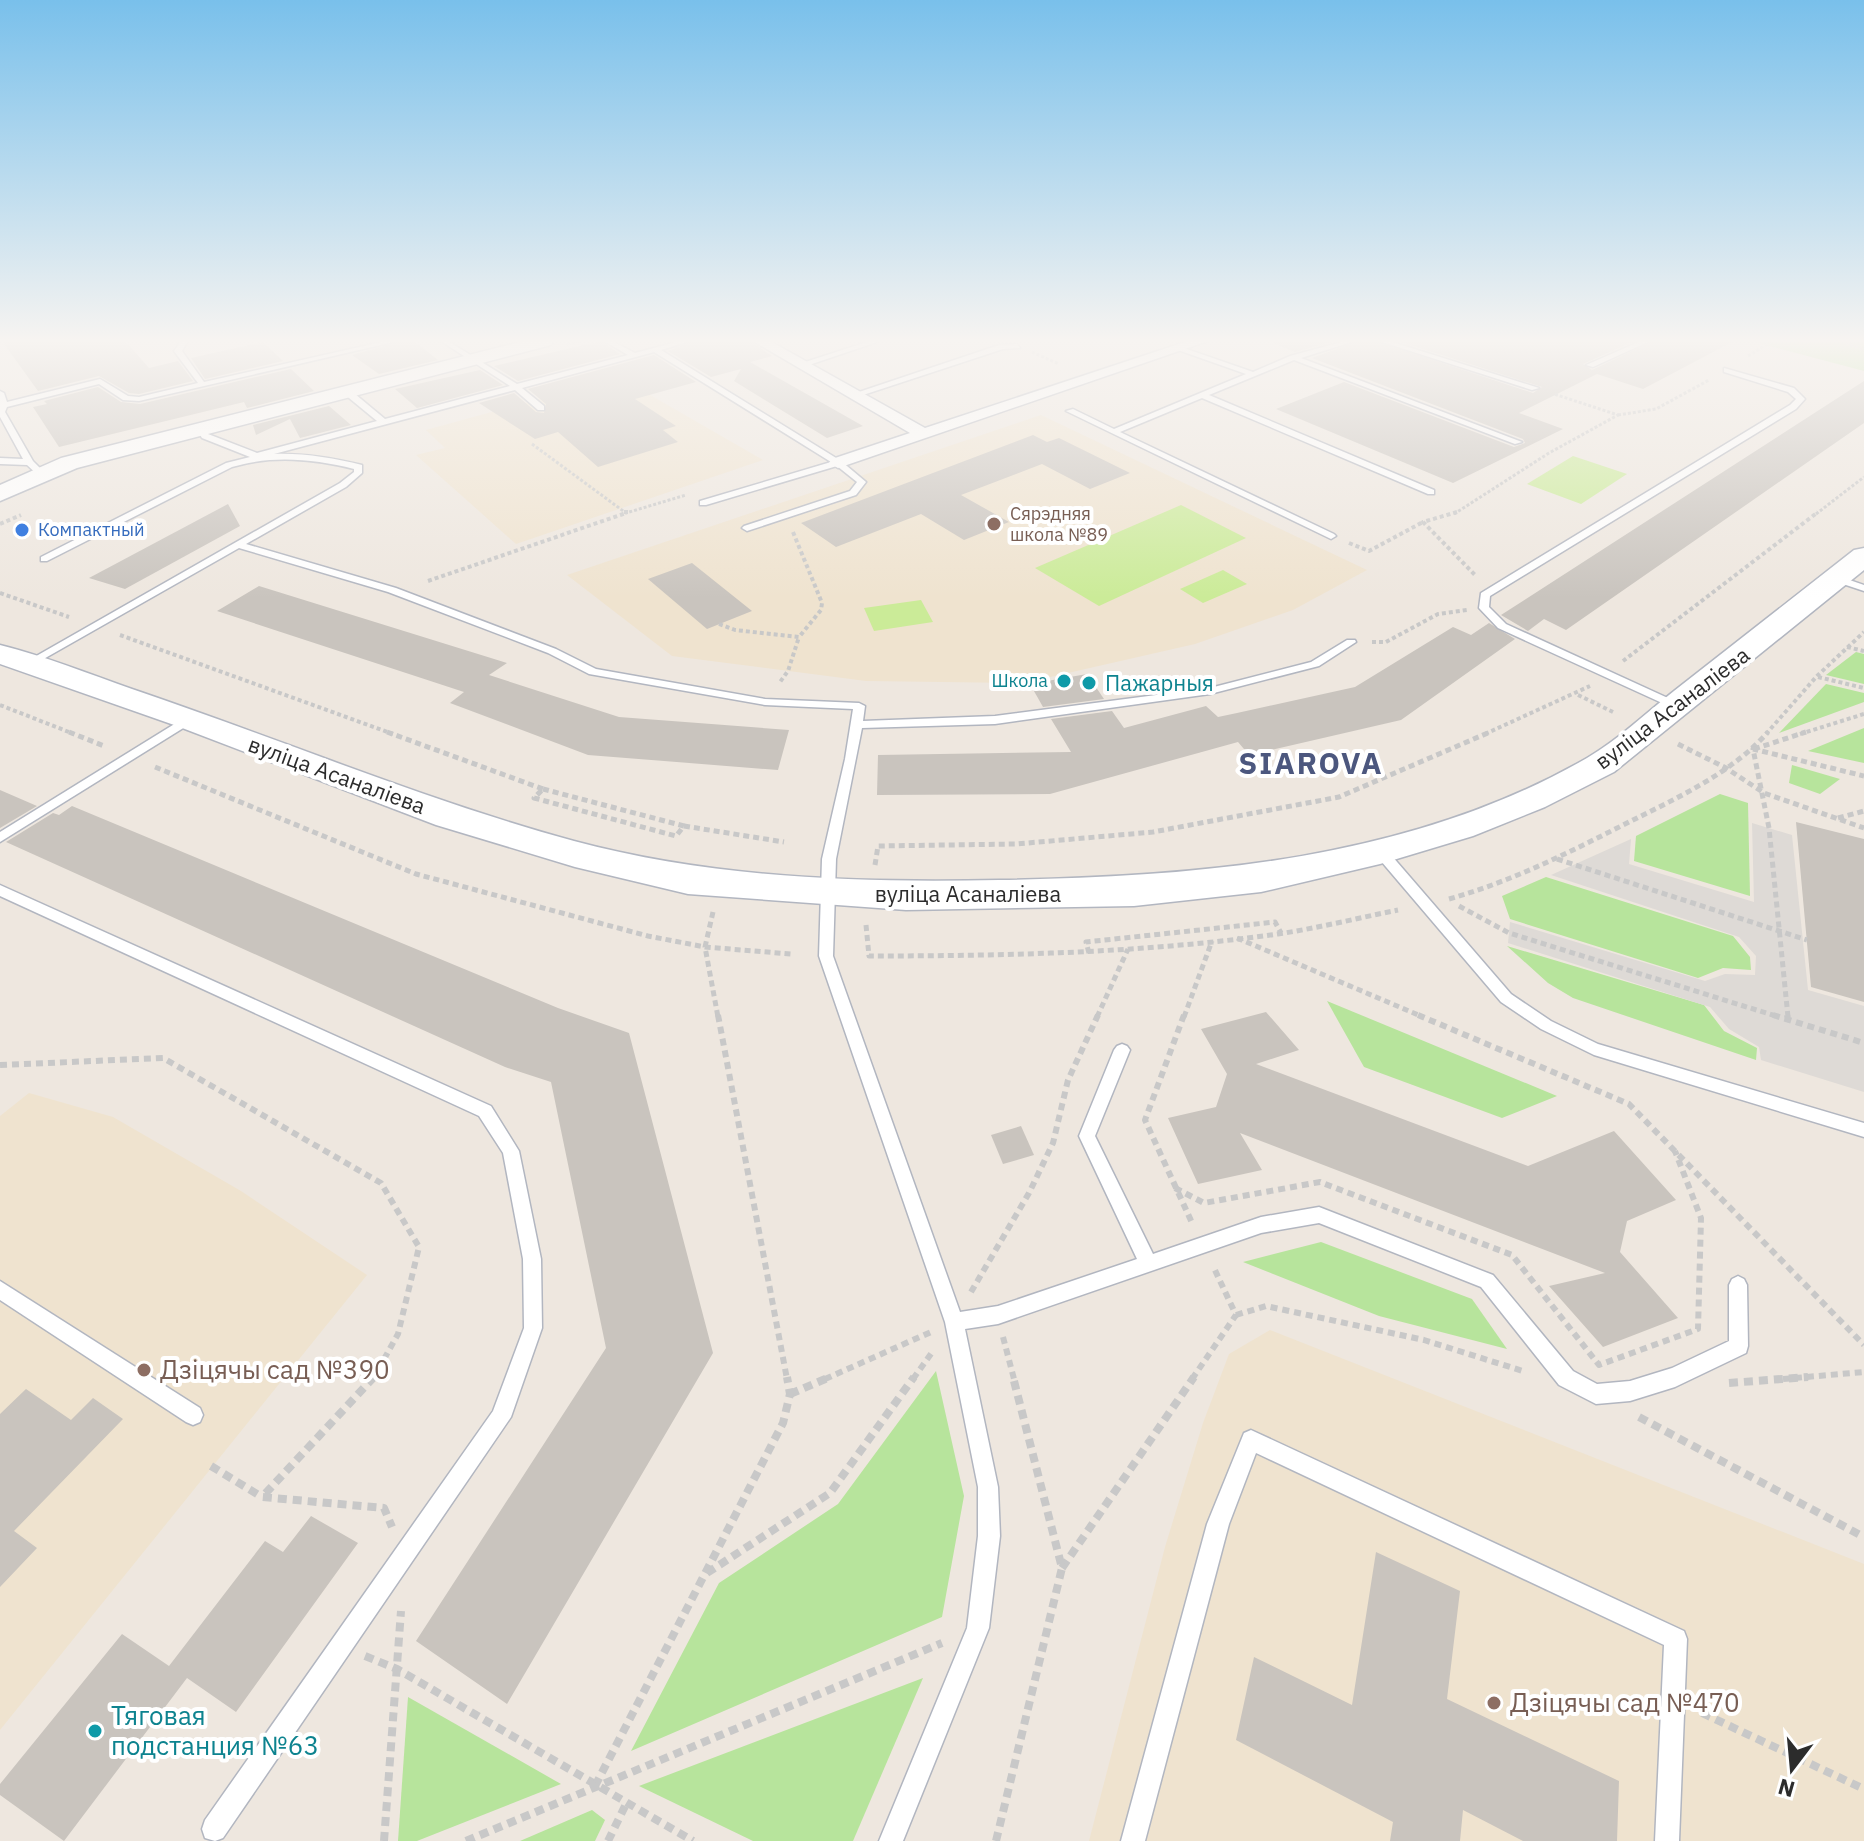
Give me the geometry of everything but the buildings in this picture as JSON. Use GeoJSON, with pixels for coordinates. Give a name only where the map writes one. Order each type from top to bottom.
{"type":"FeatureCollection","features":[{"type":"Feature","properties":{"kind":"main road","name":"вуліца Асаналіева"},"geometry":{"type":"LineString","coordinates":[[11,656],[449,816],[575,854],[699,882],[825,893],[920,896],[1134,892],[1261,878],[1380,851],[1460,827],[1532,799],[1602,764],[1677,706],[1851,584],[1864,556]]}},
{"type":"Feature","properties":{"kind":"street"},"geometry":{"type":"LineString","coordinates":[[0,494],[36,468],[69,463],[204,427]]}},
{"type":"Feature","properties":{"kind":"street"},"geometry":{"type":"LineString","coordinates":[[910,427],[923,434]]}},
{"type":"Feature","properties":{"kind":"street"},"geometry":{"type":"LineString","coordinates":[[838,463],[944,427]]}},
{"type":"Feature","properties":{"kind":"lane"},"geometry":{"type":"LineString","coordinates":[[10,427],[36,468]]}},
{"type":"Feature","properties":{"kind":"lane"},"geometry":{"type":"LineString","coordinates":[[44,559],[229,465],[365,427]]}},
{"type":"Feature","properties":{"kind":"lane"},"geometry":{"type":"LineString","coordinates":[[747,528],[860,488],[862,482],[838,463],[780,427]]}},
{"type":"Feature","properties":{"kind":"lane"},"geometry":{"type":"LineString","coordinates":[[1109,427],[1331,536]]}},
{"type":"Feature","properties":{"kind":"lane"},"geometry":{"type":"LineString","coordinates":[[1117,430],[1125,427]]}},
{"type":"Feature","properties":{"kind":"lane"},"geometry":{"type":"LineString","coordinates":[[1277,427],[1431,492]]}},
{"type":"Feature","properties":{"kind":"lane"},"geometry":{"type":"LineString","coordinates":[[1478,427],[1518,442]]}},
{"type":"Feature","properties":{"kind":"lane"},"geometry":{"type":"LineString","coordinates":[[1677,706],[1502,626],[1484,608],[1485,595],[1760,427]]}},
{"type":"Feature","properties":{"kind":"lane"},"geometry":{"type":"LineString","coordinates":[[11,656],[95,626],[343,485],[358,473],[359,467],[302,456],[256,456],[205,436],[200,428]]}},
{"type":"Feature","properties":{"kind":"lane"},"geometry":{"type":"LineString","coordinates":[[0,461],[36,468]]}},
{"type":"Feature","properties":{"kind":"lane"},"geometry":{"type":"LineString","coordinates":[[703,503],[838,463]]}},
{"type":"Feature","properties":{"kind":"lane"},"geometry":{"type":"LineString","coordinates":[[237,544],[392,590],[552,651],[593,672],[765,702],[859,706],[858,725],[832,844],[825,893],[826,956],[954,1322],[988,1487],[989,1536],[978,1628],[891,1841]]}},
{"type":"Feature","properties":{"kind":"lane"},"geometry":{"type":"LineString","coordinates":[[858,725],[995,720],[1210,691],[1315,664],[1351,642]]}},
{"type":"Feature","properties":{"kind":"lane"},"geometry":{"type":"LineString","coordinates":[[0,838],[189,719]]}},
{"type":"Feature","properties":{"kind":"lane"},"geometry":{"type":"LineString","coordinates":[[1380,851],[1506,998],[1546,1025],[1594,1049],[1864,1130]]}},
{"type":"Feature","properties":{"kind":"lane"},"geometry":{"type":"LineString","coordinates":[[0,890],[485,1111],[511,1151],[532,1259],[533,1328],[501,1417],[214,1829]]}},
{"type":"Feature","properties":{"kind":"lane"},"geometry":{"type":"LineString","coordinates":[[1122,1050],[1087,1136],[1148,1263]]}},
{"type":"Feature","properties":{"kind":"lane"},"geometry":{"type":"LineString","coordinates":[[954,1322],[998,1315],[1261,1225],[1319,1215],[1487,1281],[1566,1378],[1596,1394],[1630,1391],[1675,1377],[1739,1346],[1738,1285]]}},
{"type":"Feature","properties":{"kind":"lane"},"geometry":{"type":"LineString","coordinates":[[0,1290],[193,1415]]}},
{"type":"Feature","properties":{"kind":"lane"},"geometry":{"type":"LineString","coordinates":[[1133,1841],[1218,1524],[1251,1440],[1676,1639],[1667,1841]]}},
{"type":"Feature","properties":{"kind":"path"},"geometry":{"type":"LineString","coordinates":[[1331,536],[1369,551],[1423,522],[1450,516],[1596,427]]}},
{"type":"Feature","properties":{"kind":"path"},"geometry":{"type":"LineString","coordinates":[[532,444],[626,513]]}},
{"type":"Feature","properties":{"kind":"path"},"geometry":{"type":"LineString","coordinates":[[874,869],[878,846],[1016,844],[1153,832],[1339,797],[1577,695],[1864,477]]}},
{"type":"Feature","properties":{"kind":"path"},"geometry":{"type":"LineString","coordinates":[[392,590],[447,576],[626,513],[687,495]]}},
{"type":"Feature","properties":{"kind":"path"},"geometry":{"type":"LineString","coordinates":[[1423,522],[1490,592]]}},
{"type":"Feature","properties":{"kind":"path"},"geometry":{"type":"LineString","coordinates":[[2,523],[14,527]]}},
{"type":"Feature","properties":{"kind":"path"},"geometry":{"type":"LineString","coordinates":[[765,702],[788,671],[799,637],[821,610],[822,603],[791,526]]}},
{"type":"Feature","properties":{"kind":"path"},"geometry":{"type":"LineString","coordinates":[[0,593],[543,789],[684,826],[784,842]]}},
{"type":"Feature","properties":{"kind":"path"},"geometry":{"type":"LineString","coordinates":[[1351,642],[1386,642],[1438,614],[1484,608]]}},
{"type":"Feature","properties":{"kind":"path"},"geometry":{"type":"LineString","coordinates":[[719,624],[735,630],[799,637]]}},
{"type":"Feature","properties":{"kind":"path"},"geometry":{"type":"LineString","coordinates":[[1864,632],[1817,676],[1753,749],[1726,768],[1677,798],[1556,859],[1494,886],[1448,899],[1509,933],[1864,1043]]}},
{"type":"Feature","properties":{"kind":"path"},"geometry":{"type":"LineString","coordinates":[[1846,646],[1864,651]]}},
{"type":"Feature","properties":{"kind":"path"},"geometry":{"type":"LineString","coordinates":[[1817,676],[1864,688]]}},
{"type":"Feature","properties":{"kind":"path"},"geometry":{"type":"LineString","coordinates":[[1577,695],[1613,712]]}},
{"type":"Feature","properties":{"kind":"path"},"geometry":{"type":"LineString","coordinates":[[0,705],[109,748]]}},
{"type":"Feature","properties":{"kind":"path"},"geometry":{"type":"LineString","coordinates":[[1753,749],[1864,714]]}},
{"type":"Feature","properties":{"kind":"path"},"geometry":{"type":"LineString","coordinates":[[1678,744],[1726,768],[1764,793],[1864,828]]}},
{"type":"Feature","properties":{"kind":"path"},"geometry":{"type":"LineString","coordinates":[[1753,749],[1864,776]]}},
{"type":"Feature","properties":{"kind":"path"},"geometry":{"type":"LineString","coordinates":[[1753,749],[1764,793],[1788,1020]]}},
{"type":"Feature","properties":{"kind":"path"},"geometry":{"type":"LineString","coordinates":[[150,765],[416,874],[538,909],[705,947],[791,954]]}},
{"type":"Feature","properties":{"kind":"path"},"geometry":{"type":"LineString","coordinates":[[543,789],[534,798],[676,836],[684,826]]}},
{"type":"Feature","properties":{"kind":"path"},"geometry":{"type":"LineString","coordinates":[[1837,818],[1864,811]]}},
{"type":"Feature","properties":{"kind":"path"},"geometry":{"type":"LineString","coordinates":[[737,848],[741,837]]}},
{"type":"Feature","properties":{"kind":"path"},"geometry":{"type":"LineString","coordinates":[[1556,859],[1807,940]]}},
{"type":"Feature","properties":{"kind":"path"},"geometry":{"type":"LineString","coordinates":[[866,924],[869,956],[1089,954],[1281,933],[1398,910]]}},
{"type":"Feature","properties":{"kind":"path"},"geometry":{"type":"LineString","coordinates":[[595,1786],[783,1423],[790,1394],[705,947],[713,912]]}},
{"type":"Feature","properties":{"kind":"path"},"geometry":{"type":"LineString","coordinates":[[1089,954],[1086,942],[1275,922],[1281,933]]}},
{"type":"Feature","properties":{"kind":"path"},"geometry":{"type":"LineString","coordinates":[[1237,938],[1629,1104],[1864,1345]]}},
{"type":"Feature","properties":{"kind":"path"},"geometry":{"type":"LineString","coordinates":[[1212,941],[1145,1120],[1236,1315]]}},
{"type":"Feature","properties":{"kind":"path"},"geometry":{"type":"LineString","coordinates":[[706,1573],[830,1493],[954,1322],[1029,1193],[1053,1143],[1068,1080],[1128,949]]}},
{"type":"Feature","properties":{"kind":"path"},"geometry":{"type":"LineString","coordinates":[[0,1065],[163,1058],[381,1183],[419,1247],[406,1314],[373,1379],[283,1468],[262,1497]]}},
{"type":"Feature","properties":{"kind":"path"},"geometry":{"type":"LineString","coordinates":[[1175,1188],[1204,1203],[1320,1182],[1512,1255],[1599,1365],[1698,1329],[1701,1218],[1675,1151]]}},
{"type":"Feature","properties":{"kind":"path"},"geometry":{"type":"LineString","coordinates":[[996,1841],[1062,1568],[1236,1315],[1266,1306],[1424,1340],[1539,1376]]}},
{"type":"Feature","properties":{"kind":"path"},"geometry":{"type":"LineString","coordinates":[[998,1315],[1062,1568]]}},
{"type":"Feature","properties":{"kind":"path"},"geometry":{"type":"LineString","coordinates":[[790,1394],[954,1322]]}},
{"type":"Feature","properties":{"kind":"path"},"geometry":{"type":"LineString","coordinates":[[1723,1383],[1864,1372]]}},
{"type":"Feature","properties":{"kind":"path"},"geometry":{"type":"LineString","coordinates":[[1596,1394],[1864,1537]]}},
{"type":"Feature","properties":{"kind":"path"},"geometry":{"type":"LineString","coordinates":[[211,1466],[262,1497],[384,1508],[405,1558],[384,1841]]}},
{"type":"Feature","properties":{"kind":"path"},"geometry":{"type":"LineString","coordinates":[[466,1841],[978,1628]]}},
{"type":"Feature","properties":{"kind":"path"},"geometry":{"type":"LineString","coordinates":[[342,1647],[397,1669],[693,1841]]}},
{"type":"Feature","properties":{"kind":"path"},"geometry":{"type":"LineString","coordinates":[[1673,1700],[1864,1789]]}},
{"type":"Feature","properties":{"kind":"path"},"geometry":{"type":"LineString","coordinates":[[608,1841],[626,1804]]}},
{"type":"Feature","properties":{"kind":"shaded area"},"geometry":{"type":"Polygon","coordinates":[[[437,427],[706,427],[763,460],[516,544],[416,455],[445,448],[426,430],[437,427]]]}},
{"type":"Feature","properties":{"kind":"shaded area","name":"Сярэдняя школа №89"},"geometry":{"type":"Polygon","coordinates":[[[1006,427],[1066,427],[1367,570],[1293,610],[1195,644],[1024,683],[866,681],[672,656],[567,575],[1006,427]]]}},
{"type":"Feature","properties":{"kind":"shaded area"},"geometry":{"type":"Polygon","coordinates":[[[1752,823],[1792,835],[1808,990],[1864,1006],[1864,1092],[1761,1060],[1759,1047],[1729,1029],[1710,1007],[1508,943],[1510,922],[1705,981],[1725,974],[1755,975],[1756,956],[1739,937],[1551,875],[1631,839],[1629,864],[1754,902],[1752,823]]]}},
{"type":"Feature","properties":{"kind":"shaded area","name":"Дзіцячы сад №390"},"geometry":{"type":"Polygon","coordinates":[[[29,1093],[113,1117],[241,1191],[367,1275],[0,1730],[0,1116],[29,1093]]]}},
{"type":"Feature","properties":{"kind":"shaded area","name":"Дзіцячы сад №470"},"geometry":{"type":"Polygon","coordinates":[[[1270,1330],[1864,1564],[1864,1841],[1089,1841],[1165,1547],[1203,1423],[1229,1354],[1270,1330]]]}},
{"type":"Feature","properties":{"kind":"green space"},"geometry":{"type":"Polygon","coordinates":[[[1573,456],[1627,474],[1581,504],[1527,484],[1573,456]]]}},
{"type":"Feature","properties":{"kind":"green space"},"geometry":{"type":"Polygon","coordinates":[[[1181,505],[1246,538],[1099,606],[1035,568],[1181,505]]]}},
{"type":"Feature","properties":{"kind":"green space"},"geometry":{"type":"Polygon","coordinates":[[[1223,570],[1247,584],[1203,603],[1180,589],[1223,570]]]}},
{"type":"Feature","properties":{"kind":"green space"},"geometry":{"type":"Polygon","coordinates":[[[921,600],[933,622],[874,631],[864,608],[921,600]]]}},
{"type":"Feature","properties":{"kind":"green space"},"geometry":{"type":"Polygon","coordinates":[[[1856,652],[1864,654],[1864,684],[1826,675],[1856,652]]]}},
{"type":"Feature","properties":{"kind":"green space"},"geometry":{"type":"Polygon","coordinates":[[[1826,684],[1864,693],[1864,702],[1779,733],[1826,684]]]}},
{"type":"Feature","properties":{"kind":"green space"},"geometry":{"type":"Polygon","coordinates":[[[1864,728],[1864,763],[1808,751],[1864,728]]]}},
{"type":"Feature","properties":{"kind":"green space"},"geometry":{"type":"Polygon","coordinates":[[[1792,765],[1840,779],[1820,794],[1789,783],[1792,765]]]}},
{"type":"Feature","properties":{"kind":"green space"},"geometry":{"type":"Polygon","coordinates":[[[1720,794],[1748,803],[1750,896],[1634,861],[1636,836],[1720,794]]]}},
{"type":"Feature","properties":{"kind":"green space"},"geometry":{"type":"Polygon","coordinates":[[[1546,877],[1733,936],[1750,957],[1751,970],[1723,968],[1698,978],[1510,919],[1502,896],[1546,877]]]}},
{"type":"Feature","properties":{"kind":"green space"},"geometry":{"type":"Polygon","coordinates":[[[1507,946],[1704,1005],[1724,1031],[1757,1048],[1756,1060],[1573,998],[1548,983],[1507,946]]]}},
{"type":"Feature","properties":{"kind":"green space"},"geometry":{"type":"Polygon","coordinates":[[[1327,1001],[1557,1096],[1502,1118],[1364,1067],[1327,1001]]]}},
{"type":"Feature","properties":{"kind":"green space"},"geometry":{"type":"Polygon","coordinates":[[[1321,1242],[1472,1299],[1507,1349],[1379,1316],[1243,1262],[1321,1242]]]}},
{"type":"Feature","properties":{"kind":"green space"},"geometry":{"type":"Polygon","coordinates":[[[936,1371],[964,1496],[942,1617],[631,1751],[719,1583],[838,1504],[936,1371]]]}},
{"type":"Feature","properties":{"kind":"green space"},"geometry":{"type":"Polygon","coordinates":[[[923,1678],[853,1841],[753,1841],[639,1786],[923,1678]]]}},
{"type":"Feature","properties":{"kind":"green space"},"geometry":{"type":"Polygon","coordinates":[[[408,1697],[561,1784],[417,1841],[398,1841],[408,1697]]]}},
{"type":"Feature","properties":{"kind":"green space"},"geometry":{"type":"Polygon","coordinates":[[[592,1810],[605,1820],[595,1841],[520,1841],[592,1810]]]}},
{"type":"Feature","properties":{"kind":"place","name":"Сярэдняя школа №89"},"geometry":{"type":"Point","coordinates":[994,524]}},
{"type":"Feature","properties":{"kind":"place","name":"Компактный"},"geometry":{"type":"Point","coordinates":[22,530]}},
{"type":"Feature","properties":{"kind":"place","name":"Школа"},"geometry":{"type":"Point","coordinates":[1064,681]}},
{"type":"Feature","properties":{"kind":"place","name":"Пажарныя"},"geometry":{"type":"Point","coordinates":[1089,683]}},
{"type":"Feature","properties":{"kind":"place","name":"Дзіцячы сад №390"},"geometry":{"type":"Point","coordinates":[144,1370]}},
{"type":"Feature","properties":{"kind":"place","name":"Дзіцячы сад №470"},"geometry":{"type":"Point","coordinates":[1494,1703]}},
{"type":"Feature","properties":{"kind":"place","name":"Тяговая подстанция №63"},"geometry":{"type":"Point","coordinates":[95,1731]}},
{"type":"Feature","properties":{"kind":"district","name":"SIAROVA"},"geometry":{"type":"Point","coordinates":[1311,764]}}]}
